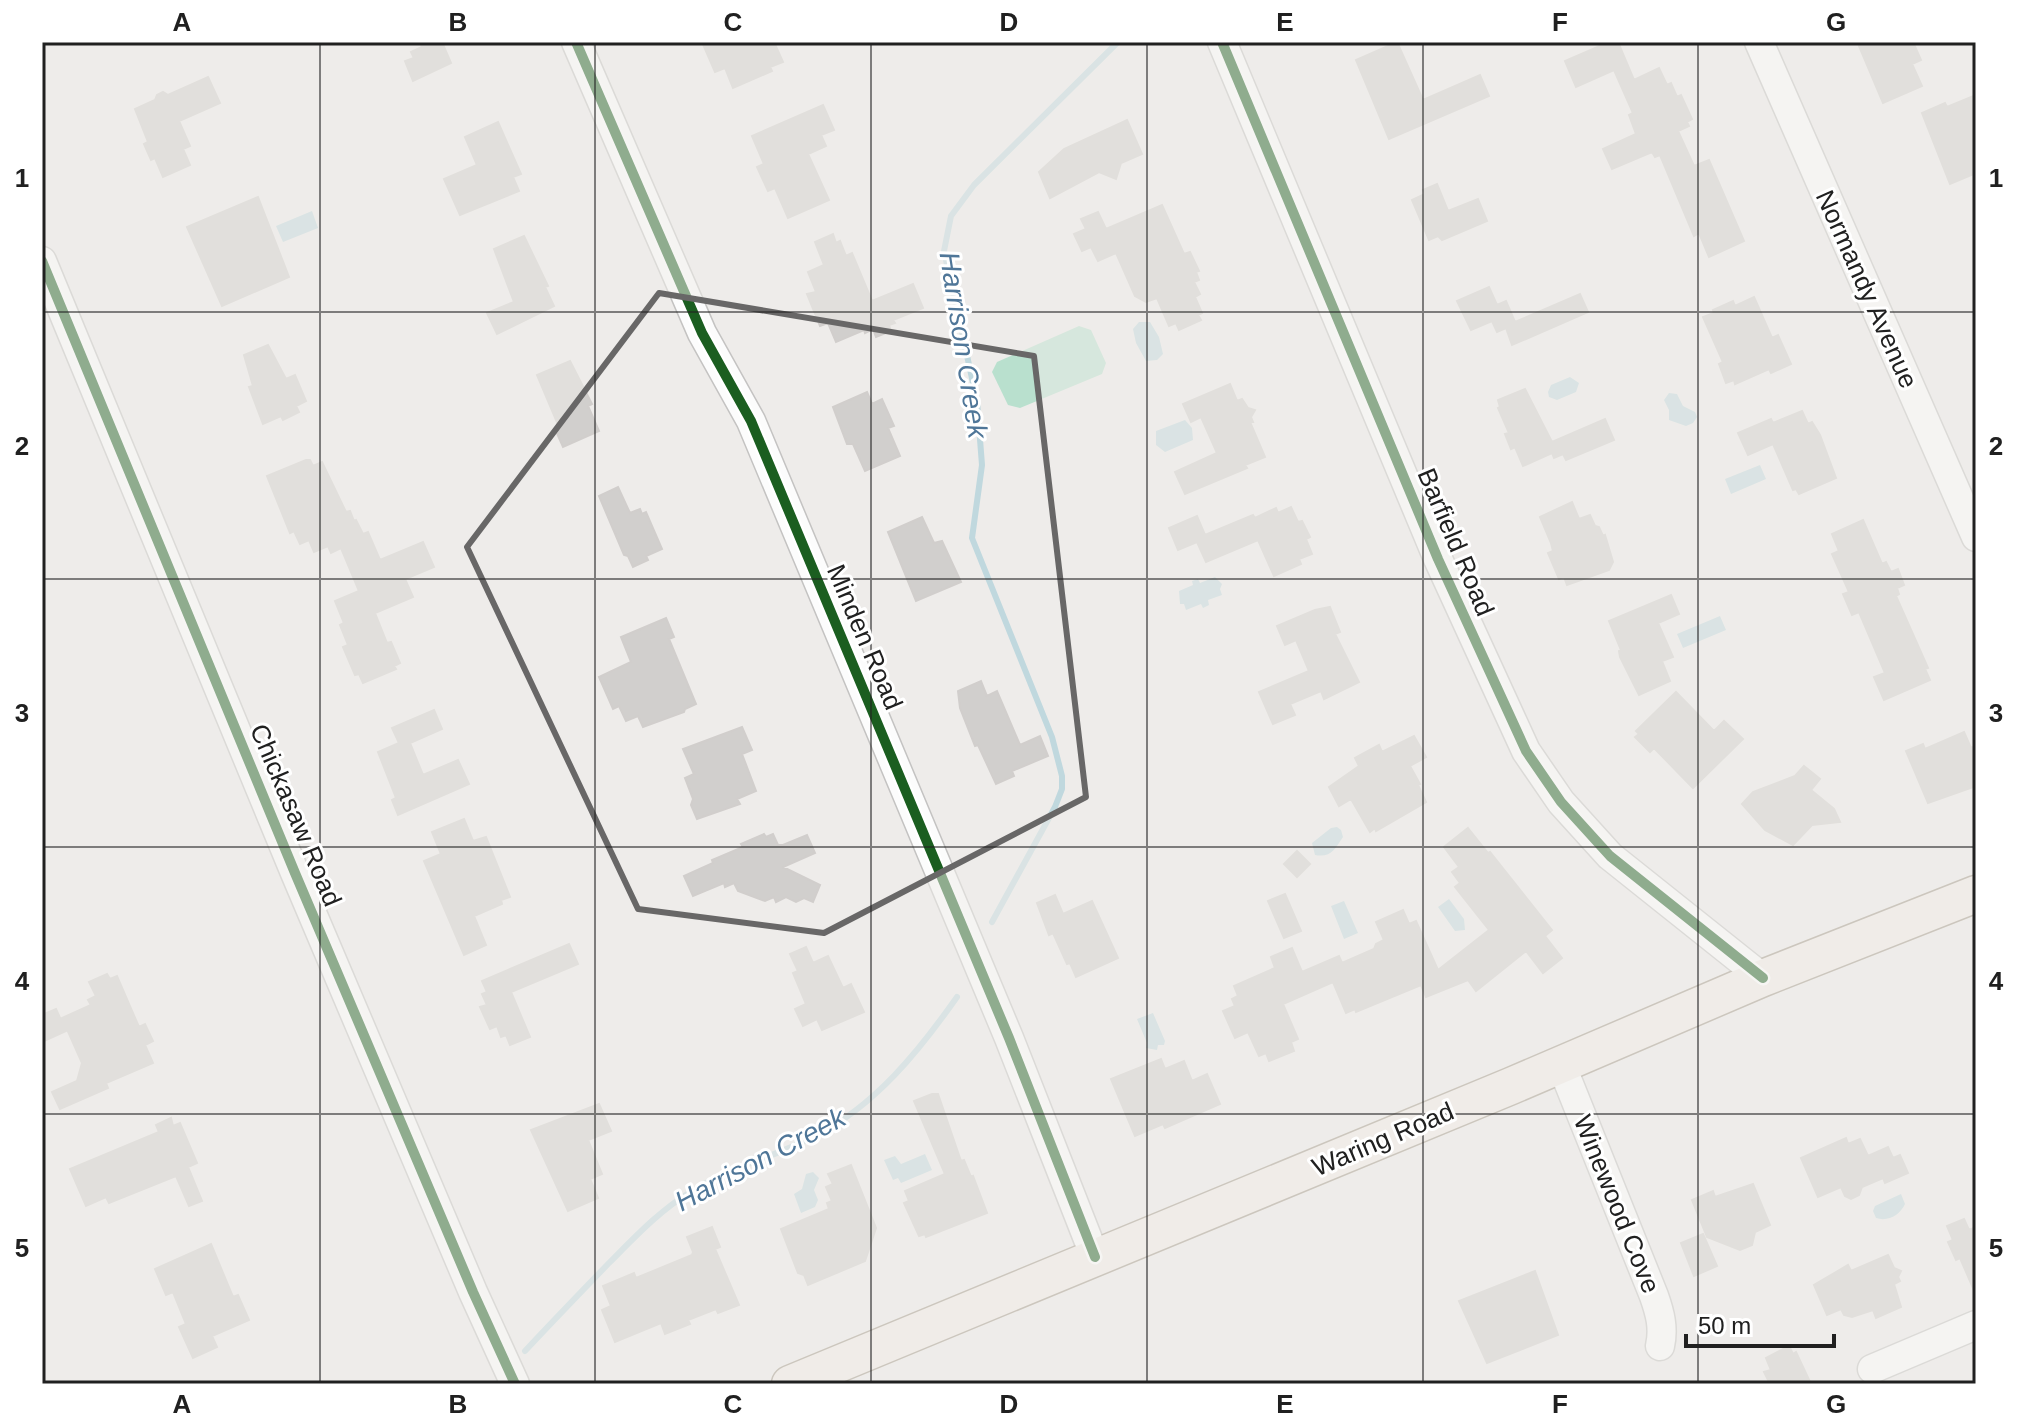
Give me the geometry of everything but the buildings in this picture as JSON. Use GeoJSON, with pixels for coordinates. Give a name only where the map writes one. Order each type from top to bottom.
{"type":"FeatureCollection","features":[{"type":"Feature","properties":{"kind":"main road","name":"Waring Road"},"geometry":{"type":"LineString","coordinates":[[790,1384],[1763,978],[1976,894]]}},
{"type":"Feature","properties":{"kind":"street","name":"Minden Road"},"geometry":{"type":"LineString","coordinates":[[576,42],[702,333],[751,421],[1009,1038],[1095,1257]]}},
{"type":"Feature","properties":{"kind":"street","name":"Barfield Road"},"geometry":{"type":"LineString","coordinates":[[1222,42],[1438,559],[1526,751],[1561,802],[1610,856],[1763,978]]}},
{"type":"Feature","properties":{"kind":"street","name":"Normandy Avenue"},"geometry":{"type":"LineString","coordinates":[[1759,42],[1976,537]]}},
{"type":"Feature","properties":{"kind":"street","name":"Chickasaw Road"},"geometry":{"type":"LineString","coordinates":[[42,261],[295,873],[515,1384]]}},
{"type":"Feature","properties":{"kind":"street","name":"Winewood Cove"},"geometry":{"type":"LineString","coordinates":[[1561,1064],[1654,1296],[1662,1326],[1660,1346]]}},
{"type":"Feature","properties":{"kind":"street"},"geometry":{"type":"LineString","coordinates":[[1872,1369],[1976,1325]]}},
{"type":"Feature","properties":{"kind":"highlighted area"},"geometry":{"type":"Polygon","coordinates":[[[659,293],[1034,356],[1086,797],[824,933],[638,909],[467,547],[659,293]]]}},
{"type":"Feature","properties":{"kind":"green space"},"geometry":{"type":"Polygon","coordinates":[[[1079,326],[1091,330],[1106,363],[1102,374],[1020,408],[1008,405],[992,372],[997,362],[1079,326]]]}},
{"type":"Feature","properties":{"kind":"water"},"geometry":{"type":"Polygon","coordinates":[[[312,211],[318,228],[283,242],[276,226],[312,211]]]}},
{"type":"Feature","properties":{"kind":"water"},"geometry":{"type":"Polygon","coordinates":[[[1139,322],[1150,322],[1159,337],[1163,354],[1157,360],[1146,361],[1136,343],[1133,329],[1139,322]]]}},
{"type":"Feature","properties":{"kind":"water"},"geometry":{"type":"Polygon","coordinates":[[[1570,377],[1579,383],[1576,392],[1557,400],[1549,397],[1551,385],[1570,377]]]}},
{"type":"Feature","properties":{"kind":"water"},"geometry":{"type":"Polygon","coordinates":[[[1669,393],[1677,394],[1683,406],[1695,412],[1697,417],[1693,423],[1686,426],[1669,420],[1669,410],[1664,400],[1669,393]]]}},
{"type":"Feature","properties":{"kind":"water"},"geometry":{"type":"Polygon","coordinates":[[[1185,420],[1192,428],[1193,440],[1165,452],[1156,445],[1156,431],[1185,420]]]}},
{"type":"Feature","properties":{"kind":"water"},"geometry":{"type":"Polygon","coordinates":[[[1760,465],[1766,479],[1731,494],[1725,479],[1760,465]]]}},
{"type":"Feature","properties":{"kind":"water"},"geometry":{"type":"Polygon","coordinates":[[[1215,577],[1222,584],[1222,595],[1208,600],[1209,605],[1203,608],[1201,604],[1186,610],[1184,604],[1180,604],[1179,591],[1193,585],[1192,581],[1198,579],[1200,583],[1215,577]]]}},
{"type":"Feature","properties":{"kind":"water"},"geometry":{"type":"Polygon","coordinates":[[[1720,616],[1726,630],[1683,648],[1677,634],[1720,616]]]}},
{"type":"Feature","properties":{"kind":"water"},"geometry":{"type":"Polygon","coordinates":[[[1337,827],[1343,837],[1335,849],[1329,854],[1315,855],[1312,843],[1337,827]]]}},
{"type":"Feature","properties":{"kind":"water"},"geometry":{"type":"Polygon","coordinates":[[[1449,899],[1464,919],[1465,930],[1455,931],[1438,907],[1449,899]]]}},
{"type":"Feature","properties":{"kind":"water"},"geometry":{"type":"Polygon","coordinates":[[[1344,901],[1358,933],[1344,939],[1331,906],[1344,901]]]}},
{"type":"Feature","properties":{"kind":"water"},"geometry":{"type":"Polygon","coordinates":[[[1153,1013],[1165,1041],[1164,1045],[1158,1045],[1157,1050],[1146,1048],[1147,1043],[1137,1019],[1153,1013]]]}},
{"type":"Feature","properties":{"kind":"water"},"geometry":{"type":"Polygon","coordinates":[[[925,1154],[932,1170],[901,1183],[898,1178],[893,1180],[884,1160],[895,1156],[901,1164],[925,1154]]]}},
{"type":"Feature","properties":{"kind":"water"},"geometry":{"type":"Polygon","coordinates":[[[813,1172],[819,1178],[814,1190],[818,1200],[815,1207],[801,1213],[794,1194],[802,1189],[806,1174],[813,1172]]]}},
{"type":"Feature","properties":{"kind":"water"},"geometry":{"type":"Polygon","coordinates":[[[1901,1194],[1905,1204],[1900,1211],[1893,1217],[1876,1218],[1873,1211],[1875,1206],[1901,1194]]]}},
{"type":"Feature","properties":{"kind":"waterway","name":"Harrison Creek"},"geometry":{"type":"LineString","coordinates":[[992,922],[1055,807],[1062,789],[1062,776],[1052,737],[972,538],[982,465],[977,401],[944,251],[951,216],[974,185],[1118,42]]}},
{"type":"Feature","properties":{"kind":"waterway","name":"Harrison Creek"},"geometry":{"type":"LineString","coordinates":[[525,1351],[638,1234],[680,1198],[722,1175],[815,1136],[857,1109],[911,1057],[957,997]]}},
{"type":"Feature","properties":{"kind":"cycle path"},"geometry":{"type":"LineString","coordinates":[[576,42],[702,333],[751,421],[1009,1038],[1095,1257]]}},
{"type":"Feature","properties":{"kind":"cycle path"},"geometry":{"type":"LineString","coordinates":[[1222,42],[1438,559],[1526,751],[1561,802],[1610,856],[1763,978]]}},
{"type":"Feature","properties":{"kind":"cycle path"},"geometry":{"type":"LineString","coordinates":[[42,261],[295,873],[515,1384]]}}]}
